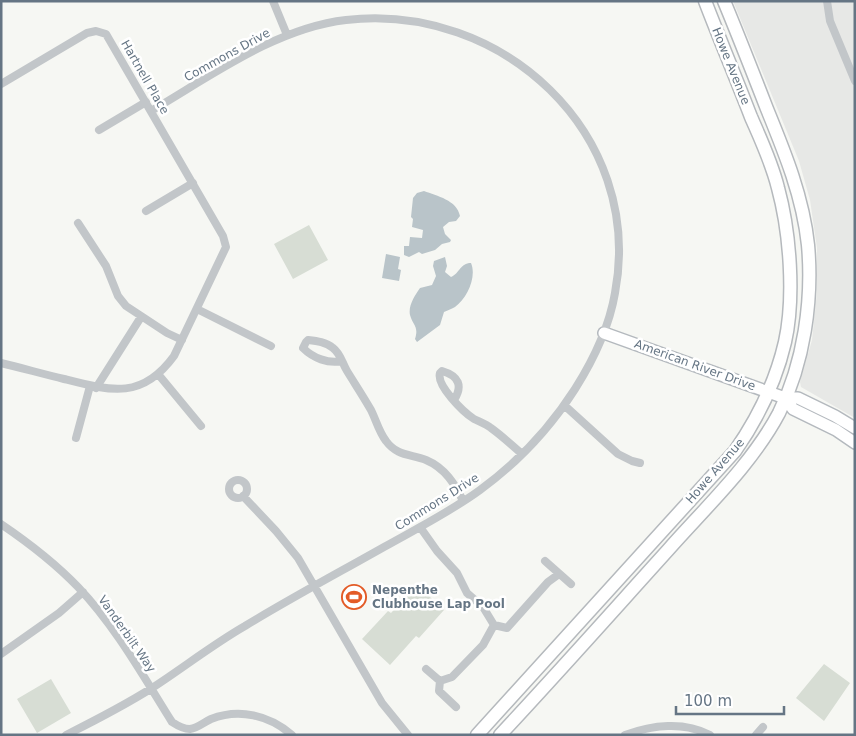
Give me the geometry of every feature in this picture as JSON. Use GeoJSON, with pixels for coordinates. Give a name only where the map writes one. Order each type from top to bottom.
{"type":"FeatureCollection","features":[{"type":"Feature","properties":{"kind":"main road","name":"Howe Avenue"},"geometry":{"type":"LineString","coordinates":[[477,735],[735,451],[751,429],[768,392],[785,342],[788,315],[789,264],[786,221],[772,169],[704,1]]}},
{"type":"Feature","properties":{"kind":"main road","name":"Howe Avenue"},"geometry":{"type":"LineString","coordinates":[[500,735],[579,650],[753,454],[774,422],[785,398],[801,348],[807,310],[809,259],[798,192],[724,1]]}},
{"type":"Feature","properties":{"kind":"street"},"geometry":{"type":"LineString","coordinates":[[273,1],[287,35]]}},
{"type":"Feature","properties":{"kind":"street"},"geometry":{"type":"LineString","coordinates":[[827,1],[830,21],[855,82]]}},
{"type":"Feature","properties":{"kind":"street","name":"Commons Drive"},"geometry":{"type":"LineString","coordinates":[[66,735],[151,688],[223,639],[420,527],[463,501],[496,477],[522,454],[548,426],[564,405],[589,366],[604,333],[615,293],[619,245],[614,206],[608,183],[593,147],[577,120],[551,90],[525,68],[496,49],[465,34],[423,23],[389,18],[346,20],[312,27],[287,35],[256,50],[151,111]]}},
{"type":"Feature","properties":{"kind":"street","name":"Hartnell Place"},"geometry":{"type":"LineString","coordinates":[[1,84],[87,33],[102,32],[109,38],[146,102],[223,236],[226,247],[226,252],[174,356],[158,374],[142,384],[113,390],[93,387],[1,363]]}},
{"type":"Feature","properties":{"kind":"street"},"geometry":{"type":"LineString","coordinates":[[100,130],[146,102]]}},
{"type":"Feature","properties":{"kind":"street"},"geometry":{"type":"LineString","coordinates":[[146,211],[193,184]]}},
{"type":"Feature","properties":{"kind":"street"},"geometry":{"type":"LineString","coordinates":[[78,223],[106,266],[118,296],[126,306],[141,317],[182,340]]}},
{"type":"Feature","properties":{"kind":"street"},"geometry":{"type":"LineString","coordinates":[[197,309],[271,346]]}},
{"type":"Feature","properties":{"kind":"street"},"geometry":{"type":"LineString","coordinates":[[76,438],[93,387],[141,317]]}},
{"type":"Feature","properties":{"kind":"street","name":"American River Drive"},"geometry":{"type":"LineString","coordinates":[[604,333],[785,398],[798,398],[855,428]]}},
{"type":"Feature","properties":{"kind":"street"},"geometry":{"type":"LineString","coordinates":[[342,360],[331,362],[317,359],[303,348],[304,345],[308,340],[324,342],[333,348],[342,360],[371,410],[385,440],[396,452],[426,460],[438,467],[456,487],[463,501]]}},
{"type":"Feature","properties":{"kind":"street"},"geometry":{"type":"LineString","coordinates":[[158,374],[200,426]]}},
{"type":"Feature","properties":{"kind":"street","name":"American River Drive"},"geometry":{"type":"LineString","coordinates":[[785,398],[793,409],[836,430],[855,443]]}},
{"type":"Feature","properties":{"kind":"street"},"geometry":{"type":"LineString","coordinates":[[454,400],[458,406],[473,418],[490,427],[522,454]]}},
{"type":"Feature","properties":{"kind":"street"},"geometry":{"type":"LineString","coordinates":[[564,405],[618,454],[640,463]]}},
{"type":"Feature","properties":{"kind":"street"},"geometry":{"type":"LineString","coordinates":[[243,496],[288,544],[298,558],[382,703],[408,735]]}},
{"type":"Feature","properties":{"kind":"street","name":"Vanderbilt Way"},"geometry":{"type":"LineString","coordinates":[[1,524],[43,554],[83,592],[115,632],[172,722],[180,727],[193,728],[220,716],[250,714],[273,722],[292,735]]}},
{"type":"Feature","properties":{"kind":"street"},"geometry":{"type":"LineString","coordinates":[[420,527],[437,551],[457,573],[467,593],[483,607],[494,625],[507,628],[548,582],[559,574]]}},
{"type":"Feature","properties":{"kind":"street"},"geometry":{"type":"LineString","coordinates":[[545,561],[571,584]]}},
{"type":"Feature","properties":{"kind":"street","name":"Vanderbilt Way"},"geometry":{"type":"LineString","coordinates":[[1,654],[59,613],[83,592]]}},
{"type":"Feature","properties":{"kind":"street"},"geometry":{"type":"LineString","coordinates":[[440,681],[452,678],[483,645],[494,625]]}},
{"type":"Feature","properties":{"kind":"street"},"geometry":{"type":"LineString","coordinates":[[426,669],[440,681]]}},
{"type":"Feature","properties":{"kind":"street"},"geometry":{"type":"LineString","coordinates":[[440,681],[439,691],[456,707]]}},
{"type":"Feature","properties":{"kind":"street"},"geometry":{"type":"LineString","coordinates":[[625,735],[683,727],[710,735]]}},
{"type":"Feature","properties":{"kind":"street"},"geometry":{"type":"LineString","coordinates":[[756,735],[763,727]]}},
{"type":"Feature","properties":{"kind":"shaded area"},"geometry":{"type":"Polygon","coordinates":[[[733,1],[855,1],[855,418],[801,387],[800,382],[812,340],[817,292],[817,248],[810,200],[799,161],[733,1]]]}},
{"type":"Feature","properties":{"kind":"shaded area"},"geometry":{"type":"Polygon","coordinates":[[[424,191],[451,202],[460,216],[456,221],[449,222],[443,227],[445,234],[451,240],[450,242],[442,244],[435,250],[422,254],[419,252],[409,257],[404,255],[404,246],[409,246],[410,237],[422,238],[423,230],[412,227],[413,198],[417,193],[424,191]]]}},
{"type":"Feature","properties":{"kind":"shaded area"},"geometry":{"type":"Polygon","coordinates":[[[309,225],[328,260],[293,279],[274,244],[309,225]]]}},
{"type":"Feature","properties":{"kind":"shaded area"},"geometry":{"type":"Polygon","coordinates":[[[386,254],[400,257],[398,269],[401,270],[399,281],[382,278],[386,254]]]}},
{"type":"Feature","properties":{"kind":"shaded area"},"geometry":{"type":"Polygon","coordinates":[[[445,257],[447,266],[445,272],[451,277],[462,266],[471,263],[473,269],[472,281],[467,293],[459,303],[454,308],[444,312],[440,325],[417,342],[415,339],[416,329],[410,315],[411,304],[420,288],[432,285],[436,276],[433,266],[434,261],[445,257]]]}},
{"type":"Feature","properties":{"kind":"shaded area"},"geometry":{"type":"Polygon","coordinates":[[[417,585],[444,610],[419,638],[416,636],[390,665],[362,639],[388,611],[391,613],[417,585]]]}},
{"type":"Feature","properties":{"kind":"shaded area","name":"Nepenthe Clubhouse Lap Pool"},"geometry":{"type":"Polygon","coordinates":[[[358,587],[363,591],[349,607],[344,602],[358,587]]]}},
{"type":"Feature","properties":{"kind":"shaded area"},"geometry":{"type":"Polygon","coordinates":[[[824,664],[850,683],[824,721],[796,698],[824,664]]]}},
{"type":"Feature","properties":{"kind":"shaded area"},"geometry":{"type":"Polygon","coordinates":[[[51,679],[71,713],[37,733],[17,699],[51,679]]]}},
{"type":"Feature","properties":{"kind":"place","name":"Nepenthe Clubhouse Lap Pool"},"geometry":{"type":"Point","coordinates":[354,597]}}]}
